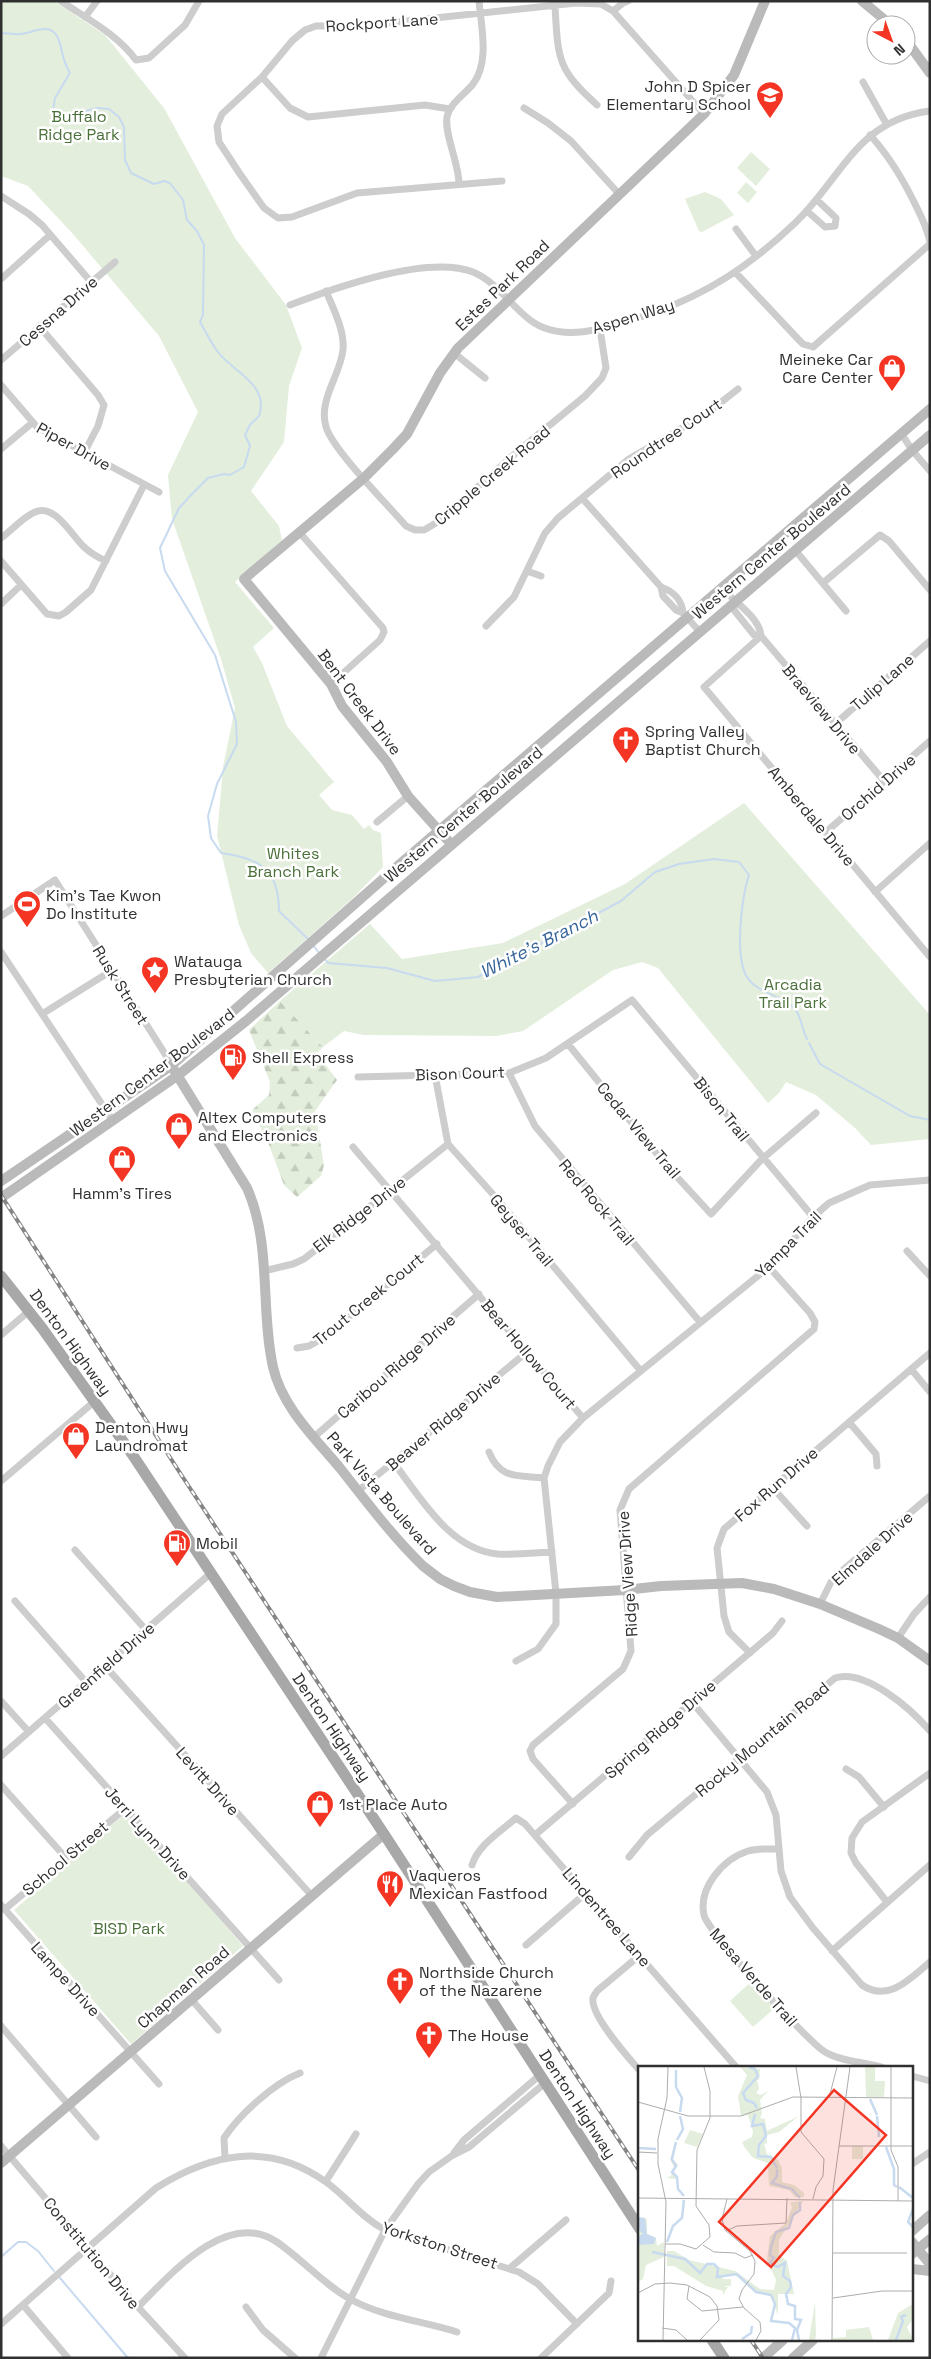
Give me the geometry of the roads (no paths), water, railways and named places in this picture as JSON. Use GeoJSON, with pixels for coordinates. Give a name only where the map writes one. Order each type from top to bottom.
{"type":"FeatureCollection","features":[{"type":"Feature","properties":{"kind":"main road","name":"Denton Highway"},"geometry":{"type":"LineString","coordinates":[[1,1276],[95,1401],[211,1573],[384,1834],[638,2227]]}},
{"type":"Feature","properties":{"kind":"main road"},"geometry":{"type":"LineString","coordinates":[[713,2342],[724,2358]]}},
{"type":"Feature","properties":{"kind":"street"},"geometry":{"type":"LineString","coordinates":[[61,1],[118,40],[136,60],[149,58],[185,25],[199,1]]}},
{"type":"Feature","properties":{"kind":"street"},"geometry":{"type":"LineString","coordinates":[[85,17],[97,1]]}},
{"type":"Feature","properties":{"kind":"street"},"geometry":{"type":"LineString","coordinates":[[459,184],[456,157],[447,126],[450,109],[472,86],[481,69],[483,56],[478,1]]}},
{"type":"Feature","properties":{"kind":"street"},"geometry":{"type":"LineString","coordinates":[[613,11],[628,1]]}},
{"type":"Feature","properties":{"kind":"street","name":"Estes Park Road"},"geometry":{"type":"LineString","coordinates":[[244,579],[364,478],[407,434],[440,373],[454,353],[704,114],[734,74],[765,1]]}},
{"type":"Feature","properties":{"kind":"street"},"geometry":{"type":"LineString","coordinates":[[862,1],[879,15]]}},
{"type":"Feature","properties":{"kind":"street","name":"Rockport Lane"},"geometry":{"type":"LineString","coordinates":[[502,181],[357,193],[285,218],[273,215],[264,208],[219,142],[217,126],[222,114],[262,77],[297,35],[316,26],[360,26],[588,3],[601,4],[613,11],[704,114]]}},
{"type":"Feature","properties":{"kind":"street"},"geometry":{"type":"LineString","coordinates":[[555,6],[559,56],[570,79],[598,105]]}},
{"type":"Feature","properties":{"kind":"street"},"geometry":{"type":"LineString","coordinates":[[916,54],[930,73]]}},
{"type":"Feature","properties":{"kind":"street"},"geometry":{"type":"LineString","coordinates":[[262,77],[290,108],[308,117],[425,105],[450,109]]}},
{"type":"Feature","properties":{"kind":"street"},"geometry":{"type":"LineString","coordinates":[[863,82],[887,125]]}},
{"type":"Feature","properties":{"kind":"street"},"geometry":{"type":"LineString","coordinates":[[524,108],[548,123],[571,141],[619,194]]}},
{"type":"Feature","properties":{"kind":"street","name":"Aspen Way"},"geometry":{"type":"LineString","coordinates":[[290,305],[349,282],[406,270],[442,268],[472,272],[493,284],[531,321],[554,330],[578,332],[600,329],[652,313],[686,299],[722,282],[736,273],[807,211],[853,151],[870,135],[901,117],[930,111]]}},
{"type":"Feature","properties":{"kind":"street"},"geometry":{"type":"LineString","coordinates":[[736,273],[803,344],[813,347],[930,243],[925,226],[902,177],[889,156],[870,135]]}},
{"type":"Feature","properties":{"kind":"street"},"geometry":{"type":"LineString","coordinates":[[2,197],[29,214],[91,282]]}},
{"type":"Feature","properties":{"kind":"street"},"geometry":{"type":"LineString","coordinates":[[807,211],[825,226],[835,226],[836,218],[817,200]]}},
{"type":"Feature","properties":{"kind":"street"},"geometry":{"type":"LineString","coordinates":[[736,229],[756,256]]}},
{"type":"Feature","properties":{"kind":"street"},"geometry":{"type":"LineString","coordinates":[[1,279],[50,235]]}},
{"type":"Feature","properties":{"kind":"street","name":"Cessna Drive"},"geometry":{"type":"LineString","coordinates":[[1,360],[115,262]]}},
{"type":"Feature","properties":{"kind":"street","name":"Cripple Creek Road"},"geometry":{"type":"LineString","coordinates":[[326,291],[336,315],[343,349],[325,402],[326,427],[336,444],[364,478],[406,526],[415,530],[432,526],[556,421],[602,378],[606,368],[600,329]]}},
{"type":"Feature","properties":{"kind":"street"},"geometry":{"type":"LineString","coordinates":[[40,326],[98,395],[104,405],[98,426],[84,453]]}},
{"type":"Feature","properties":{"kind":"street"},"geometry":{"type":"LineString","coordinates":[[454,353],[485,378]]}},
{"type":"Feature","properties":{"kind":"street","name":"Piper Drive"},"geometry":{"type":"LineString","coordinates":[[1,384],[32,423],[84,453],[159,492]]}},
{"type":"Feature","properties":{"kind":"street","name":"Roundtree Court"},"geometry":{"type":"LineString","coordinates":[[486,626],[514,597],[545,533],[558,518],[629,459],[706,414],[738,389]]}},
{"type":"Feature","properties":{"kind":"street","name":"Western Center Boulevard"},"geometry":{"type":"LineString","coordinates":[[1,1181],[172,1065],[685,615],[721,587],[930,409]]}},
{"type":"Feature","properties":{"kind":"street"},"geometry":{"type":"LineString","coordinates":[[1,449],[32,423]]}},
{"type":"Feature","properties":{"kind":"street"},"geometry":{"type":"LineString","coordinates":[[901,433],[912,450],[930,471]]}},
{"type":"Feature","properties":{"kind":"street","name":"Western Center Boulevard"},"geometry":{"type":"LineString","coordinates":[[1,1198],[177,1076],[930,435]]}},
{"type":"Feature","properties":{"kind":"street"},"geometry":{"type":"LineString","coordinates":[[1,561],[47,614],[59,616],[74,606],[90,590],[144,485]]}},
{"type":"Feature","properties":{"kind":"street"},"geometry":{"type":"LineString","coordinates":[[582,498],[662,587],[663,596],[676,610],[685,615],[700,632]]}},
{"type":"Feature","properties":{"kind":"street"},"geometry":{"type":"LineString","coordinates":[[1,538],[34,512],[43,509],[49,511],[58,519],[89,551],[106,561]]}},
{"type":"Feature","properties":{"kind":"street"},"geometry":{"type":"LineString","coordinates":[[300,532],[383,628],[384,632],[380,640],[330,684]]}},
{"type":"Feature","properties":{"kind":"street"},"geometry":{"type":"LineString","coordinates":[[823,583],[880,535],[889,541],[930,590]]}},
{"type":"Feature","properties":{"kind":"street"},"geometry":{"type":"LineString","coordinates":[[795,550],[846,610]]}},
{"type":"Feature","properties":{"kind":"street"},"geometry":{"type":"LineString","coordinates":[[526,571],[541,576]]}},
{"type":"Feature","properties":{"kind":"street","name":"Bent Creek Drive"},"geometry":{"type":"LineString","coordinates":[[244,579],[330,684],[342,706],[387,762],[408,796],[450,844]]}},
{"type":"Feature","properties":{"kind":"street"},"geometry":{"type":"LineString","coordinates":[[1,604],[21,585]]}},
{"type":"Feature","properties":{"kind":"street","name":"Braeview Drive"},"geometry":{"type":"LineString","coordinates":[[721,587],[734,602],[734,610],[754,635],[761,636],[884,781]]}},
{"type":"Feature","properties":{"kind":"street","name":"Amberdale Drive"},"geometry":{"type":"LineString","coordinates":[[761,636],[704,687],[875,892],[927,947],[930,957]]}},
{"type":"Feature","properties":{"kind":"street","name":"Tulip Lane"},"geometry":{"type":"LineString","coordinates":[[835,724],[930,641]]}},
{"type":"Feature","properties":{"kind":"street","name":"Orchid Drive"},"geometry":{"type":"LineString","coordinates":[[826,832],[930,741]]}},
{"type":"Feature","properties":{"kind":"street"},"geometry":{"type":"LineString","coordinates":[[377,822],[408,796]]}},
{"type":"Feature","properties":{"kind":"street"},"geometry":{"type":"LineString","coordinates":[[875,892],[930,843]]}},
{"type":"Feature","properties":{"kind":"street"},"geometry":{"type":"LineString","coordinates":[[400,864],[411,878]]}},
{"type":"Feature","properties":{"kind":"street","name":"Rusk Street"},"geometry":{"type":"LineString","coordinates":[[1,916],[55,880],[172,1065]]}},
{"type":"Feature","properties":{"kind":"street"},"geometry":{"type":"LineString","coordinates":[[1,952],[113,1121]]}},
{"type":"Feature","properties":{"kind":"street"},"geometry":{"type":"LineString","coordinates":[[42,1014],[111,971]]}},
{"type":"Feature","properties":{"kind":"street","name":"Bison Court"},"geometry":{"type":"LineString","coordinates":[[358,1077],[508,1073],[546,1058],[632,1000]]}},
{"type":"Feature","properties":{"kind":"street","name":"Bison Trail"},"geometry":{"type":"LineString","coordinates":[[632,1000],[726,1111],[762,1159],[813,1217]]}},
{"type":"Feature","properties":{"kind":"street","name":"Cedar View Trail"},"geometry":{"type":"LineString","coordinates":[[568,1044],[666,1165],[711,1214],[762,1159]]}},
{"type":"Feature","properties":{"kind":"street","name":"Park Vista Boulevard"},"geometry":{"type":"LineString","coordinates":[[172,1065],[247,1188],[256,1209],[259,1222],[266,1316],[273,1369],[281,1388],[293,1410],[358,1491],[415,1558],[440,1579],[484,1595],[497,1597],[626,1590],[661,1586],[722,1584],[742,1584],[774,1589],[820,1604],[898,1638],[930,1661]]}},
{"type":"Feature","properties":{"kind":"street","name":"Red Rock Trail"},"geometry":{"type":"LineString","coordinates":[[508,1073],[535,1126],[700,1322]]}},
{"type":"Feature","properties":{"kind":"street","name":"Geyser Trail"},"geometry":{"type":"LineString","coordinates":[[435,1075],[448,1144],[640,1370]]}},
{"type":"Feature","properties":{"kind":"street"},"geometry":{"type":"LineString","coordinates":[[762,1159],[816,1113]]}},
{"type":"Feature","properties":{"kind":"street","name":"Elk Ridge Drive"},"geometry":{"type":"LineString","coordinates":[[264,1271],[293,1264],[304,1259],[448,1144]]}},
{"type":"Feature","properties":{"kind":"street","name":"Bear Hollow Court"},"geometry":{"type":"LineString","coordinates":[[353,1146],[527,1352],[586,1415],[560,1442],[544,1478],[556,1593],[556,1624],[538,1649],[516,1661]]}},
{"type":"Feature","properties":{"kind":"street","name":"Yampa Trail"},"geometry":{"type":"LineString","coordinates":[[586,1415],[769,1267],[813,1217],[829,1203],[870,1185],[930,1180]]}},
{"type":"Feature","properties":{"kind":"street","name":"Trout Creek Court"},"geometry":{"type":"LineString","coordinates":[[297,1348],[309,1346],[323,1338],[436,1244]]}},
{"type":"Feature","properties":{"kind":"street"},"geometry":{"type":"LineString","coordinates":[[907,1251],[930,1276]]}},
{"type":"Feature","properties":{"kind":"street","name":"Ridge View Drive"},"geometry":{"type":"LineString","coordinates":[[573,1804],[533,1759],[530,1751],[533,1745],[624,1669],[631,1651],[620,1510],[629,1489],[814,1329],[815,1322],[810,1314],[769,1267]]}},
{"type":"Feature","properties":{"kind":"street","name":"Caribou Ridge Drive"},"geometry":{"type":"LineString","coordinates":[[314,1437],[479,1294]]}},
{"type":"Feature","properties":{"kind":"street"},"geometry":{"type":"LineString","coordinates":[[1,1335],[29,1312]]}},
{"type":"Feature","properties":{"kind":"street","name":"Beaver Ridge Drive"},"geometry":{"type":"LineString","coordinates":[[358,1491],[527,1352]]}},
{"type":"Feature","properties":{"kind":"street","name":"Fox Run Drive"},"geometry":{"type":"LineString","coordinates":[[750,1653],[729,1632],[726,1624],[717,1548],[724,1529],[930,1353]]}},
{"type":"Feature","properties":{"kind":"street"},"geometry":{"type":"LineString","coordinates":[[911,1369],[930,1392]]}},
{"type":"Feature","properties":{"kind":"street"},"geometry":{"type":"LineString","coordinates":[[1,1481],[95,1401]]}},
{"type":"Feature","properties":{"kind":"street"},"geometry":{"type":"LineString","coordinates":[[848,1422],[876,1454],[877,1466]]}},
{"type":"Feature","properties":{"kind":"street"},"geometry":{"type":"LineString","coordinates":[[490,1452],[496,1465],[507,1474],[544,1478]]}},
{"type":"Feature","properties":{"kind":"street"},"geometry":{"type":"LineString","coordinates":[[393,1462],[438,1520],[465,1542],[478,1549],[497,1554],[552,1552]]}},
{"type":"Feature","properties":{"kind":"street"},"geometry":{"type":"LineString","coordinates":[[772,1487],[807,1526]]}},
{"type":"Feature","properties":{"kind":"street","name":"Elmdale Drive"},"geometry":{"type":"LineString","coordinates":[[820,1604],[831,1582],[843,1570],[930,1496]]}},
{"type":"Feature","properties":{"kind":"street"},"geometry":{"type":"LineString","coordinates":[[75,1550],[146,1630]]}},
{"type":"Feature","properties":{"kind":"street","name":"Greenfield Drive"},"geometry":{"type":"LineString","coordinates":[[1,1756],[211,1573]]}},
{"type":"Feature","properties":{"kind":"street"},"geometry":{"type":"LineString","coordinates":[[898,1638],[914,1614],[930,1597]]}},
{"type":"Feature","properties":{"kind":"street"},"geometry":{"type":"LineString","coordinates":[[16,1601],[86,1682]]}},
{"type":"Feature","properties":{"kind":"street","name":"Spring Ridge Drive"},"geometry":{"type":"LineString","coordinates":[[535,1835],[750,1653],[773,1633],[782,1621]]}},
{"type":"Feature","properties":{"kind":"street","name":"Levitt Drive"},"geometry":{"type":"LineString","coordinates":[[105,1666],[312,1896]]}},
{"type":"Feature","properties":{"kind":"street","name":"Rocky Mountain Road"},"geometry":{"type":"LineString","coordinates":[[629,1857],[647,1836],[835,1678],[843,1675],[856,1677],[878,1688],[912,1713],[930,1731]]}},
{"type":"Feature","properties":{"kind":"street"},"geometry":{"type":"LineString","coordinates":[[1,1701],[29,1732]]}},
{"type":"Feature","properties":{"kind":"street"},"geometry":{"type":"LineString","coordinates":[[692,1702],[767,1792],[773,1804],[781,1871],[790,1897],[832,1951],[862,1985],[870,1991],[884,1992],[900,1987],[930,1962]]}},
{"type":"Feature","properties":{"kind":"street","name":"Jerri Lynn Drive"},"geometry":{"type":"LineString","coordinates":[[45,1718],[279,1980]]}},
{"type":"Feature","properties":{"kind":"street"},"geometry":{"type":"LineString","coordinates":[[846,1770],[859,1777],[884,1807]]}},
{"type":"Feature","properties":{"kind":"street"},"geometry":{"type":"LineString","coordinates":[[887,1902],[856,1863],[851,1846],[855,1831],[862,1822],[930,1773]]}},
{"type":"Feature","properties":{"kind":"street"},"geometry":{"type":"LineString","coordinates":[[1,1785],[66,1858]]}},
{"type":"Feature","properties":{"kind":"street","name":"School Street"},"geometry":{"type":"LineString","coordinates":[[3,1907],[126,1808]]}},
{"type":"Feature","properties":{"kind":"street","name":"Lindentree Lane"},"geometry":{"type":"LineString","coordinates":[[472,1865],[474,1856],[482,1847],[516,1818],[525,1824],[736,2066]]}},
{"type":"Feature","properties":{"kind":"street","name":"Chapman Road"},"geometry":{"type":"LineString","coordinates":[[1,2163],[384,1834]]}},
{"type":"Feature","properties":{"kind":"street","name":"Mesa Verde Trail"},"geometry":{"type":"LineString","coordinates":[[779,1850],[751,1850],[726,1865],[708,1886],[704,1916],[710,1927],[731,1953],[812,2043],[832,2055],[871,2066]]}},
{"type":"Feature","properties":{"kind":"street"},"geometry":{"type":"LineString","coordinates":[[832,1951],[930,1865]]}},
{"type":"Feature","properties":{"kind":"street"},"geometry":{"type":"LineString","coordinates":[[526,1945],[586,1893]]}},
{"type":"Feature","properties":{"kind":"street","name":"Lampe Drive"},"geometry":{"type":"LineString","coordinates":[[3,1907],[159,2084]]}},
{"type":"Feature","properties":{"kind":"street"},"geometry":{"type":"LineString","coordinates":[[638,2069],[618,2045],[594,2009],[593,1998],[597,1991],[640,1955]]}},
{"type":"Feature","properties":{"kind":"street"},"geometry":{"type":"LineString","coordinates":[[192,1999],[218,2030]]}},
{"type":"Feature","properties":{"kind":"street"},"geometry":{"type":"LineString","coordinates":[[1,2026],[96,2137]]}},
{"type":"Feature","properties":{"kind":"street"},"geometry":{"type":"LineString","coordinates":[[225,2158],[224,2138],[240,2118],[284,2080],[300,2073]]}},
{"type":"Feature","properties":{"kind":"street"},"geometry":{"type":"LineString","coordinates":[[914,2076],[929,2079]]}},
{"type":"Feature","properties":{"kind":"street"},"geometry":{"type":"LineString","coordinates":[[453,2155],[464,2140],[492,2116],[542,2079]]}},
{"type":"Feature","properties":{"kind":"street"},"geometry":{"type":"LineString","coordinates":[[321,2358],[385,2230],[418,2184],[429,2172],[453,2155],[469,2147],[542,2079]]}},
{"type":"Feature","properties":{"kind":"street"},"geometry":{"type":"LineString","coordinates":[[492,2116],[498,2122]]}},
{"type":"Feature","properties":{"kind":"street"},"geometry":{"type":"LineString","coordinates":[[326,2181],[356,2134]]}},
{"type":"Feature","properties":{"kind":"street","name":"Constitution Drive"},"geometry":{"type":"LineString","coordinates":[[1,2146],[138,2307],[185,2358]]}},
{"type":"Feature","properties":{"kind":"street"},"geometry":{"type":"LineString","coordinates":[[914,2163],[930,2152]]}},
{"type":"Feature","properties":{"kind":"street","name":"Yorkston Street"},"geometry":{"type":"LineString","coordinates":[[1,2324],[156,2188],[178,2174],[225,2158],[252,2156],[279,2159],[326,2181],[367,2218],[385,2230],[510,2268],[538,2284],[577,2324]]}},
{"type":"Feature","properties":{"kind":"street"},"geometry":{"type":"LineString","coordinates":[[914,2228],[930,2215]]}},
{"type":"Feature","properties":{"kind":"street"},"geometry":{"type":"LineString","coordinates":[[510,2268],[566,2220]]}},
{"type":"Feature","properties":{"kind":"street"},"geometry":{"type":"LineString","coordinates":[[138,2307],[186,2262],[215,2240],[230,2234],[249,2233],[258,2234],[277,2242],[350,2300],[369,2309],[457,2332]]}},
{"type":"Feature","properties":{"kind":"street"},"geometry":{"type":"LineString","coordinates":[[930,2239],[914,2249],[930,2264]]}},
{"type":"Feature","properties":{"kind":"street"},"geometry":{"type":"LineString","coordinates":[[914,2269],[930,2271]]}},
{"type":"Feature","properties":{"kind":"street"},"geometry":{"type":"LineString","coordinates":[[541,2358],[609,2293],[611,2281]]}},
{"type":"Feature","properties":{"kind":"street"},"geometry":{"type":"LineString","coordinates":[[23,2305],[68,2358]]}},
{"type":"Feature","properties":{"kind":"street"},"geometry":{"type":"LineString","coordinates":[[246,2307],[263,2330],[295,2358]]}},
{"type":"Feature","properties":{"kind":"street"},"geometry":{"type":"LineString","coordinates":[[763,2358],[781,2342]]}},
{"type":"Feature","properties":{"kind":"street"},"geometry":{"type":"LineString","coordinates":[[793,2358],[811,2342]]}},
{"type":"Feature","properties":{"kind":"waterway","name":"White's Branch"},"geometry":{"type":"LineString","coordinates":[[1,33],[19,34],[40,29],[54,32],[59,40],[65,63],[70,73],[55,98],[53,112],[61,118],[97,108],[109,109],[119,117],[124,127],[125,160],[131,173],[154,184],[164,181],[170,183],[183,200],[187,220],[197,231],[204,245],[203,315],[200,322],[218,352],[254,386],[258,394],[261,403],[260,413],[250,425],[245,435],[250,446],[244,467],[230,475],[224,474],[208,478],[179,508],[160,548],[165,571],[215,655],[236,722],[237,744],[217,784],[208,816],[211,838],[221,853],[246,858],[264,868],[271,876],[275,885],[279,911],[308,939]]}},
{"type":"Feature","properties":{"kind":"waterway","name":"White's Branch"},"geometry":{"type":"LineString","coordinates":[[324,958],[328,963],[387,968],[435,981],[478,977],[621,901],[655,872],[679,864],[714,859],[739,862],[749,875],[742,911],[740,941],[743,967],[751,982],[761,990],[786,1002],[795,1009],[807,1039]]}},
{"type":"Feature","properties":{"kind":"waterway","name":"White's Branch"},"geometry":{"type":"LineString","coordinates":[[313,945],[319,953]]}},
{"type":"Feature","properties":{"kind":"waterway","name":"White's Branch"},"geometry":{"type":"LineString","coordinates":[[809,1043],[820,1064],[910,1116],[930,1120]]}},
{"type":"Feature","properties":{"kind":"waterway"},"geometry":{"type":"LineString","coordinates":[[1,2257],[18,2242],[26,2242],[38,2251],[54,2271]]}},
{"type":"Feature","properties":{"kind":"waterway"},"geometry":{"type":"LineString","coordinates":[[60,2278],[128,2358]]}},
{"type":"Feature","properties":{"kind":"railway"},"geometry":{"type":"LineString","coordinates":[[1,1195],[182,1476],[638,2169]]}},
{"type":"Feature","properties":{"kind":"railway"},"geometry":{"type":"LineString","coordinates":[[752,2342],[763,2358]]}},
{"type":"Feature","properties":{"kind":"place","name":"John D Spicer Elementary School"},"geometry":{"type":"Point","coordinates":[770,119]}},
{"type":"Feature","properties":{"kind":"place","name":"Meineke Car Care Center"},"geometry":{"type":"Point","coordinates":[892,392]}},
{"type":"Feature","properties":{"kind":"place","name":"Spring Valley Baptist Church"},"geometry":{"type":"Point","coordinates":[626,764]}},
{"type":"Feature","properties":{"kind":"place","name":"Kim's Tae Kwon Do Institute"},"geometry":{"type":"Point","coordinates":[27,928]}},
{"type":"Feature","properties":{"kind":"place","name":"Watauga Presbyterian Church"},"geometry":{"type":"Point","coordinates":[155,994]}},
{"type":"Feature","properties":{"kind":"place","name":"Shell Express"},"geometry":{"type":"Point","coordinates":[233,1081]}},
{"type":"Feature","properties":{"kind":"place","name":"Altex Computers and Electronics"},"geometry":{"type":"Point","coordinates":[179,1150]}},
{"type":"Feature","properties":{"kind":"place","name":"Hamm's Tires"},"geometry":{"type":"Point","coordinates":[122,1183]}},
{"type":"Feature","properties":{"kind":"place","name":"Denton Hwy Laundromat"},"geometry":{"type":"Point","coordinates":[76,1460]}},
{"type":"Feature","properties":{"kind":"place","name":"Mobil"},"geometry":{"type":"Point","coordinates":[177,1567]}},
{"type":"Feature","properties":{"kind":"place","name":"1st Place Auto"},"geometry":{"type":"Point","coordinates":[320,1828]}},
{"type":"Feature","properties":{"kind":"place","name":"Vaqueros Mexican Fastfood"},"geometry":{"type":"Point","coordinates":[390,1908]}},
{"type":"Feature","properties":{"kind":"place","name":"Northside Church of the Nazarene"},"geometry":{"type":"Point","coordinates":[400,2005]}},
{"type":"Feature","properties":{"kind":"place","name":"The House"},"geometry":{"type":"Point","coordinates":[429,2059]}},
{"type":"Feature","properties":{"kind":"park label","name":"Buffalo Ridge Park"},"geometry":{"type":"Point","coordinates":[79,125]}},
{"type":"Feature","properties":{"kind":"park label","name":"Whites Branch Park"},"geometry":{"type":"Point","coordinates":[293,862]}},
{"type":"Feature","properties":{"kind":"park label","name":"Arcadia Trail Park"},"geometry":{"type":"Point","coordinates":[793,993]}},
{"type":"Feature","properties":{"kind":"park label","name":"BISD Park"},"geometry":{"type":"Point","coordinates":[129,1928]}}]}
